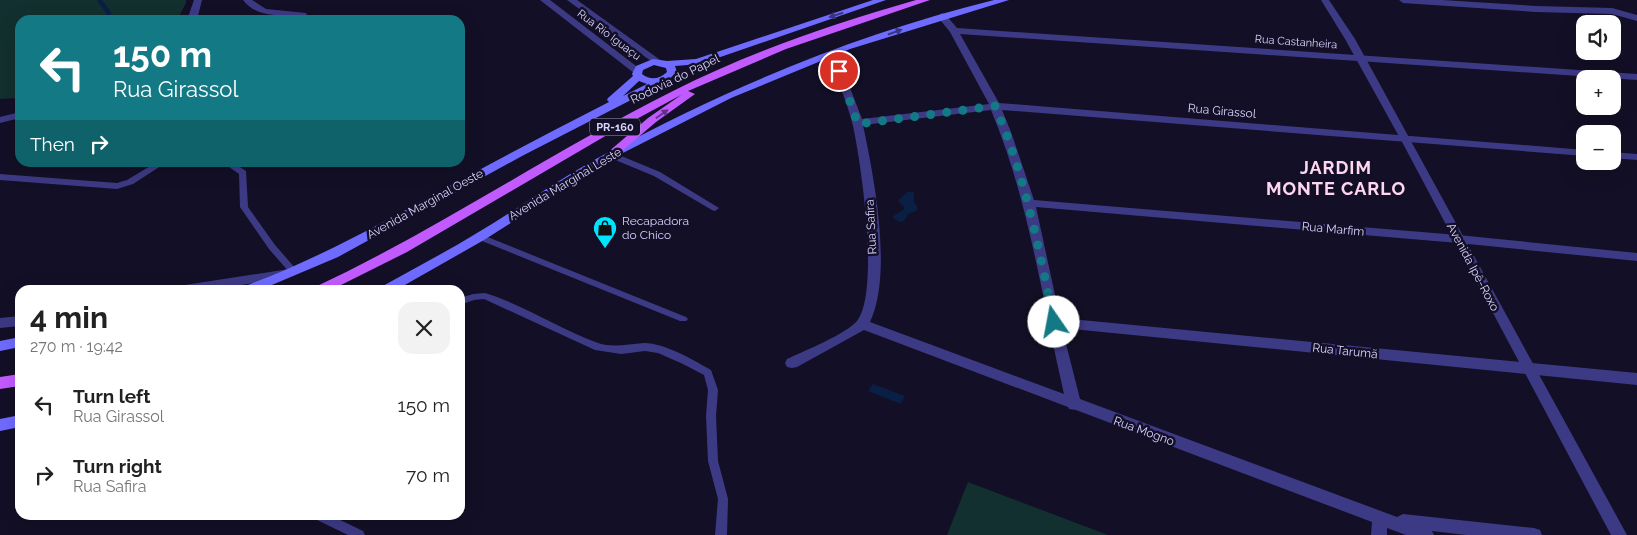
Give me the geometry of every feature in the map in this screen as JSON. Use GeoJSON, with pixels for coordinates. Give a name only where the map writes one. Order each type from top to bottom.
{"type":"FeatureCollection","features":[{"type":"Feature","properties":{"kind":"main road","name":"Avenida Marginal Oeste"},"geometry":{"type":"LineString","coordinates":[[599,112],[647,63],[698,62],[882,0]]}},
{"type":"Feature","properties":{"kind":"main road","name":"Rodovia do Papel"},"geometry":{"type":"LineString","coordinates":[[330,285],[437,230],[645,110],[717,75],[806,39],[926,0]]}},
{"type":"Feature","properties":{"kind":"main road","name":"Avenida Marginal Leste"},"geometry":{"type":"LineString","coordinates":[[395,285],[480,237],[610,155],[726,96],[832,54],[942,16],[1005,0]]}},
{"type":"Feature","properties":{"kind":"main road"},"geometry":{"type":"LineString","coordinates":[[638,74],[646,80],[662,80],[672,72],[670,66],[663,63]]}},
{"type":"Feature","properties":{"kind":"main road"},"geometry":{"type":"LineString","coordinates":[[610,155],[652,120],[717,75]]}},
{"type":"Feature","properties":{"kind":"main road","name":"Avenida Marginal Oeste"},"geometry":{"type":"LineString","coordinates":[[259,285],[291,272],[373,232],[512,156],[662,80]]}},
{"type":"Feature","properties":{"kind":"main road"},"geometry":{"type":"LineString","coordinates":[[0,346],[15,343]]}},
{"type":"Feature","properties":{"kind":"main road"},"geometry":{"type":"LineString","coordinates":[[0,383],[15,381]]}},
{"type":"Feature","properties":{"kind":"main road"},"geometry":{"type":"LineString","coordinates":[[0,425],[15,422]]}},
{"type":"Feature","properties":{"kind":"street"},"geometry":{"type":"LineString","coordinates":[[194,15],[198,0]]}},
{"type":"Feature","properties":{"kind":"street"},"geometry":{"type":"LineString","coordinates":[[247,0],[251,6],[261,10],[294,12],[303,15]]}},
{"type":"Feature","properties":{"kind":"street","name":"Rua Rio Iguaçu"},"geometry":{"type":"LineString","coordinates":[[544,0],[638,74]]}},
{"type":"Feature","properties":{"kind":"street","name":"Rua Rio Iguaçu"},"geometry":{"type":"LineString","coordinates":[[571,0],[663,63]]}},
{"type":"Feature","properties":{"kind":"street","name":"Avenida Ipê-Roxo"},"geometry":{"type":"LineString","coordinates":[[1325,0],[1406,140],[1618,535]]}},
{"type":"Feature","properties":{"kind":"street"},"geometry":{"type":"LineString","coordinates":[[1403,0],[1536,9],[1612,11],[1637,8]]}},
{"type":"Feature","properties":{"kind":"street"},"geometry":{"type":"LineString","coordinates":[[1612,11],[1637,18]]}},
{"type":"Feature","properties":{"kind":"street"},"geometry":{"type":"LineString","coordinates":[[942,16],[954,31],[995,106],[1006,132],[1029,204],[1074,405]]}},
{"type":"Feature","properties":{"kind":"street","name":"Rua Castanheira"},"geometry":{"type":"LineString","coordinates":[[954,31],[1637,77]]}},
{"type":"Feature","properties":{"kind":"street","name":"Rua Safira"},"geometry":{"type":"LineString","coordinates":[[832,54],[858,124],[868,182],[873,274],[869,309],[862,324]]}},
{"type":"Feature","properties":{"kind":"street","name":"Rua Girassol"},"geometry":{"type":"LineString","coordinates":[[858,124],[995,106],[1576,152]]}},
{"type":"Feature","properties":{"kind":"street"},"geometry":{"type":"LineString","coordinates":[[0,120],[15,116]]}},
{"type":"Feature","properties":{"kind":"street"},"geometry":{"type":"LineString","coordinates":[[1621,156],[1637,157]]}},
{"type":"Feature","properties":{"kind":"street","name":"Rua Marfim"},"geometry":{"type":"LineString","coordinates":[[1029,204],[1458,239],[1637,257]]}},
{"type":"Feature","properties":{"kind":"street"},"geometry":{"type":"LineString","coordinates":[[214,285],[291,272]]}},
{"type":"Feature","properties":{"kind":"street"},"geometry":{"type":"LineString","coordinates":[[0,323],[15,321]]}},
{"type":"Feature","properties":{"kind":"street","name":"Rua Tarumã"},"geometry":{"type":"LineString","coordinates":[[1054,322],[1637,379]]}},
{"type":"Feature","properties":{"kind":"street"},"geometry":{"type":"LineString","coordinates":[[792,363],[862,324]]}},
{"type":"Feature","properties":{"kind":"street","name":"Rua Mogno"},"geometry":{"type":"LineString","coordinates":[[862,324],[1074,405],[1380,527],[1426,535]]}},
{"type":"Feature","properties":{"kind":"street"},"geometry":{"type":"LineString","coordinates":[[1380,527],[1534,535]]}},
{"type":"Feature","properties":{"kind":"lane"},"geometry":{"type":"LineString","coordinates":[[610,155],[657,174],[716,208]]}},
{"type":"Feature","properties":{"kind":"lane"},"geometry":{"type":"LineString","coordinates":[[0,177],[117,186],[130,182],[155,167]]}},
{"type":"Feature","properties":{"kind":"lane"},"geometry":{"type":"LineString","coordinates":[[234,167],[243,173],[244,207],[291,272]]}},
{"type":"Feature","properties":{"kind":"lane"},"geometry":{"type":"LineString","coordinates":[[480,237],[683,319]]}},
{"type":"Feature","properties":{"kind":"lane"},"geometry":{"type":"LineString","coordinates":[[465,300],[485,296],[598,347],[621,350],[645,347],[660,350],[708,373],[712,390],[713,461],[723,498],[722,535]]}},
{"type":"Feature","properties":{"kind":"lane"},"geometry":{"type":"LineString","coordinates":[[329,520],[359,535]]}},
{"type":"Feature","properties":{"kind":"green space"},"geometry":{"type":"Polygon","coordinates":[[[0,0],[186,0],[180,15],[15,15],[15,98],[0,99],[0,0]]]}},
{"type":"Feature","properties":{"kind":"green space"},"geometry":{"type":"Polygon","coordinates":[[[968,482],[1108,535],[947,535],[968,482]]]}},
{"type":"Feature","properties":{"kind":"water"},"geometry":{"type":"Polygon","coordinates":[[[907,192],[914,192],[914,202],[918,208],[916,211],[908,214],[904,221],[900,222],[894,219],[893,216],[904,210],[904,207],[898,201],[907,192]]]}},
{"type":"Feature","properties":{"kind":"water"},"geometry":{"type":"Polygon","coordinates":[[[873,384],[905,396],[901,404],[868,391],[873,384]]]}},
{"type":"Feature","properties":{"kind":"waterway"},"geometry":{"type":"LineString","coordinates":[[99,0],[109,13],[108,15]]}},
{"type":"Feature","properties":{"kind":"place","name":"Recapadora do Chico"},"geometry":{"type":"Point","coordinates":[605,249]}},
{"type":"Feature","properties":{"kind":"district","name":"JARDIM MONTE CARLO"},"geometry":{"type":"Point","coordinates":[1336,177]}},
{"type":"Feature","properties":{"kind":"route"},"geometry":{"type":"LineString","coordinates":[[839,71],[858,124],[995,106],[1006,132],[1029,204],[1054,322]]}}]}
